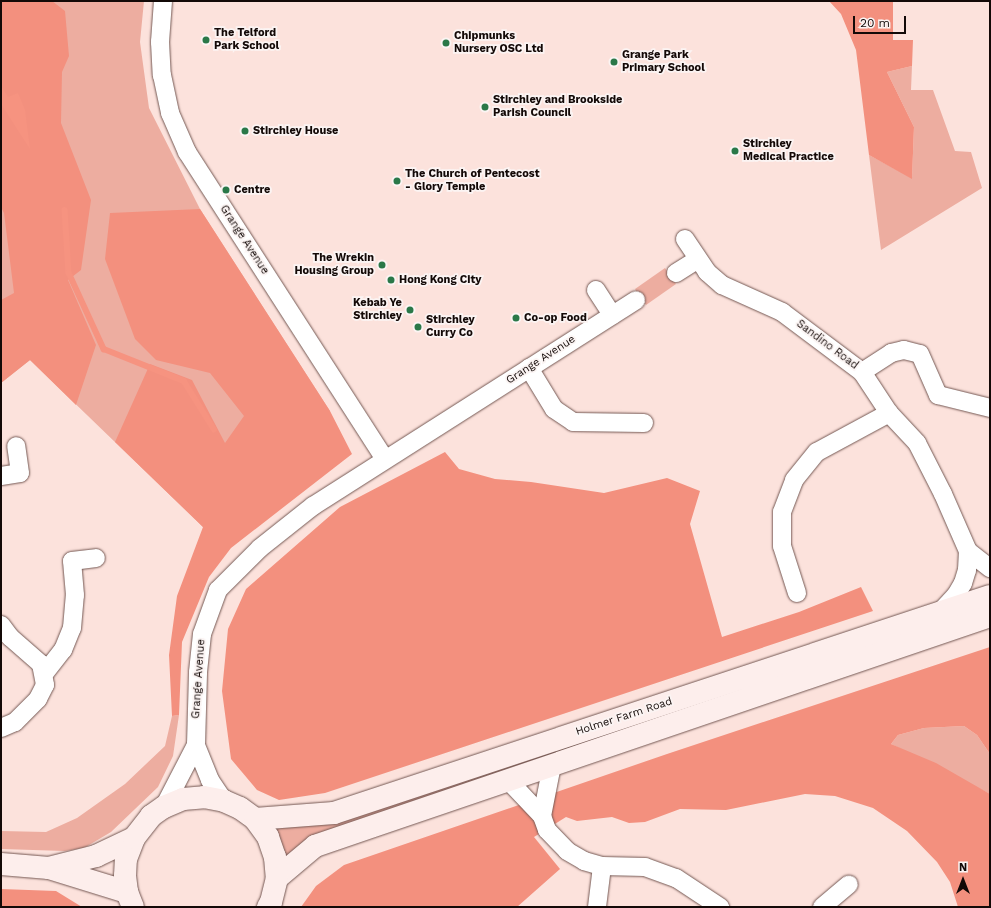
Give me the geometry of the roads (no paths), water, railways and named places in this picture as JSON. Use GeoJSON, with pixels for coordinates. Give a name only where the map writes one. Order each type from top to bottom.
{"type":"FeatureCollection","features":[{"type":"Feature","properties":{"kind":"street","name":"Grange Avenue"},"geometry":{"type":"LineString","coordinates":[[163,1],[160,42],[162,75],[170,113],[187,152],[385,459]]}},
{"type":"Feature","properties":{"kind":"street","name":"Sandino Road"},"geometry":{"type":"LineString","coordinates":[[685,239],[707,272],[722,285],[782,312],[862,372],[889,413],[917,443],[943,494],[968,551],[967,570],[963,583],[956,596],[940,612]]}},
{"type":"Feature","properties":{"kind":"street"},"geometry":{"type":"LineString","coordinates":[[676,274],[698,259]]}},
{"type":"Feature","properties":{"kind":"street"},"geometry":{"type":"LineString","coordinates":[[596,290],[612,315]]}},
{"type":"Feature","properties":{"kind":"street","name":"Grange Avenue"},"geometry":{"type":"LineString","coordinates":[[224,801],[210,780],[196,745],[198,672],[202,634],[218,590],[260,548],[313,506],[636,300]]}},
{"type":"Feature","properties":{"kind":"street"},"geometry":{"type":"LineString","coordinates":[[862,372],[891,353],[904,350],[920,354],[938,395],[990,408]]}},
{"type":"Feature","properties":{"kind":"street"},"geometry":{"type":"LineString","coordinates":[[529,368],[554,409],[572,422],[644,423]]}},
{"type":"Feature","properties":{"kind":"street"},"geometry":{"type":"LineString","coordinates":[[797,593],[782,546],[782,512],[794,480],[817,452],[889,413]]}},
{"type":"Feature","properties":{"kind":"street"},"geometry":{"type":"LineString","coordinates":[[1,476],[20,473],[16,446]]}},
{"type":"Feature","properties":{"kind":"street","name":"Sandino Road"},"geometry":{"type":"LineString","coordinates":[[968,551],[990,568]]}},
{"type":"Feature","properties":{"kind":"street"},"geometry":{"type":"LineString","coordinates":[[44,674],[63,650],[72,628],[75,595],[72,561],[96,558]]}},
{"type":"Feature","properties":{"kind":"street","name":"Holmer Farm Road"},"geometry":{"type":"LineString","coordinates":[[255,819],[334,813],[990,596]]}},
{"type":"Feature","properties":{"kind":"street","name":"Holmer Farm Road"},"geometry":{"type":"LineString","coordinates":[[277,878],[315,846],[990,616]]}},
{"type":"Feature","properties":{"kind":"street"},"geometry":{"type":"LineString","coordinates":[[1,625],[10,636],[41,664],[45,685],[38,699],[15,722],[1,728]]}},
{"type":"Feature","properties":{"kind":"street","name":"Grange Avenue"},"geometry":{"type":"LineString","coordinates":[[164,807],[196,745]]}},
{"type":"Feature","properties":{"kind":"street"},"geometry":{"type":"LineString","coordinates":[[542,816],[552,765]]}},
{"type":"Feature","properties":{"kind":"street"},"geometry":{"type":"LineString","coordinates":[[508,780],[542,816],[547,830],[567,852],[584,861],[602,866],[645,867],[676,878],[720,907]]}},
{"type":"Feature","properties":{"kind":"street"},"geometry":{"type":"LineString","coordinates":[[130,899],[125,876],[126,859],[134,838],[151,816],[164,807],[183,799],[204,797],[224,801],[240,808],[255,819],[268,837],[275,856],[277,878],[272,902],[268,907]]}},
{"type":"Feature","properties":{"kind":"street"},"geometry":{"type":"LineString","coordinates":[[49,868],[96,856],[134,838]]}},
{"type":"Feature","properties":{"kind":"street"},"geometry":{"type":"LineString","coordinates":[[1,864],[49,868],[130,899]]}},
{"type":"Feature","properties":{"kind":"street"},"geometry":{"type":"LineString","coordinates":[[597,907],[602,866]]}},
{"type":"Feature","properties":{"kind":"street"},"geometry":{"type":"LineString","coordinates":[[831,904],[849,884]]}},
{"type":"Feature","properties":{"kind":"waterway"},"geometry":{"type":"LineString","coordinates":[[65,210],[69,273],[104,349],[184,381],[214,429]]}},
{"type":"Feature","properties":{"kind":"place","name":"The Telford Park School"},"geometry":{"type":"Point","coordinates":[206,40]}},
{"type":"Feature","properties":{"kind":"place","name":"Chipmunks Nursery OSC Ltd"},"geometry":{"type":"Point","coordinates":[446,43]}},
{"type":"Feature","properties":{"kind":"place","name":"Grange Park Primary School"},"geometry":{"type":"Point","coordinates":[614,62]}},
{"type":"Feature","properties":{"kind":"place","name":"Stirchley and Brookside Parish Council"},"geometry":{"type":"Point","coordinates":[485,107]}},
{"type":"Feature","properties":{"kind":"place","name":"Stirchley House"},"geometry":{"type":"Point","coordinates":[245,131]}},
{"type":"Feature","properties":{"kind":"place","name":"Stirchley Medical Practice"},"geometry":{"type":"Point","coordinates":[735,151]}},
{"type":"Feature","properties":{"kind":"place","name":"The Church of Pentecost - Glory Temple"},"geometry":{"type":"Point","coordinates":[397,181]}},
{"type":"Feature","properties":{"kind":"place","name":"Centre"},"geometry":{"type":"Point","coordinates":[226,190]}},
{"type":"Feature","properties":{"kind":"place","name":"The Wrekin Housing Group"},"geometry":{"type":"Point","coordinates":[382,265]}},
{"type":"Feature","properties":{"kind":"place","name":"Hong Kong City"},"geometry":{"type":"Point","coordinates":[391,280]}},
{"type":"Feature","properties":{"kind":"place","name":"Kebab Ye Stirchley"},"geometry":{"type":"Point","coordinates":[410,310]}},
{"type":"Feature","properties":{"kind":"place","name":"Co-op Food"},"geometry":{"type":"Point","coordinates":[516,318]}},
{"type":"Feature","properties":{"kind":"place","name":"Stirchley Curry Co"},"geometry":{"type":"Point","coordinates":[418,327]}}]}
